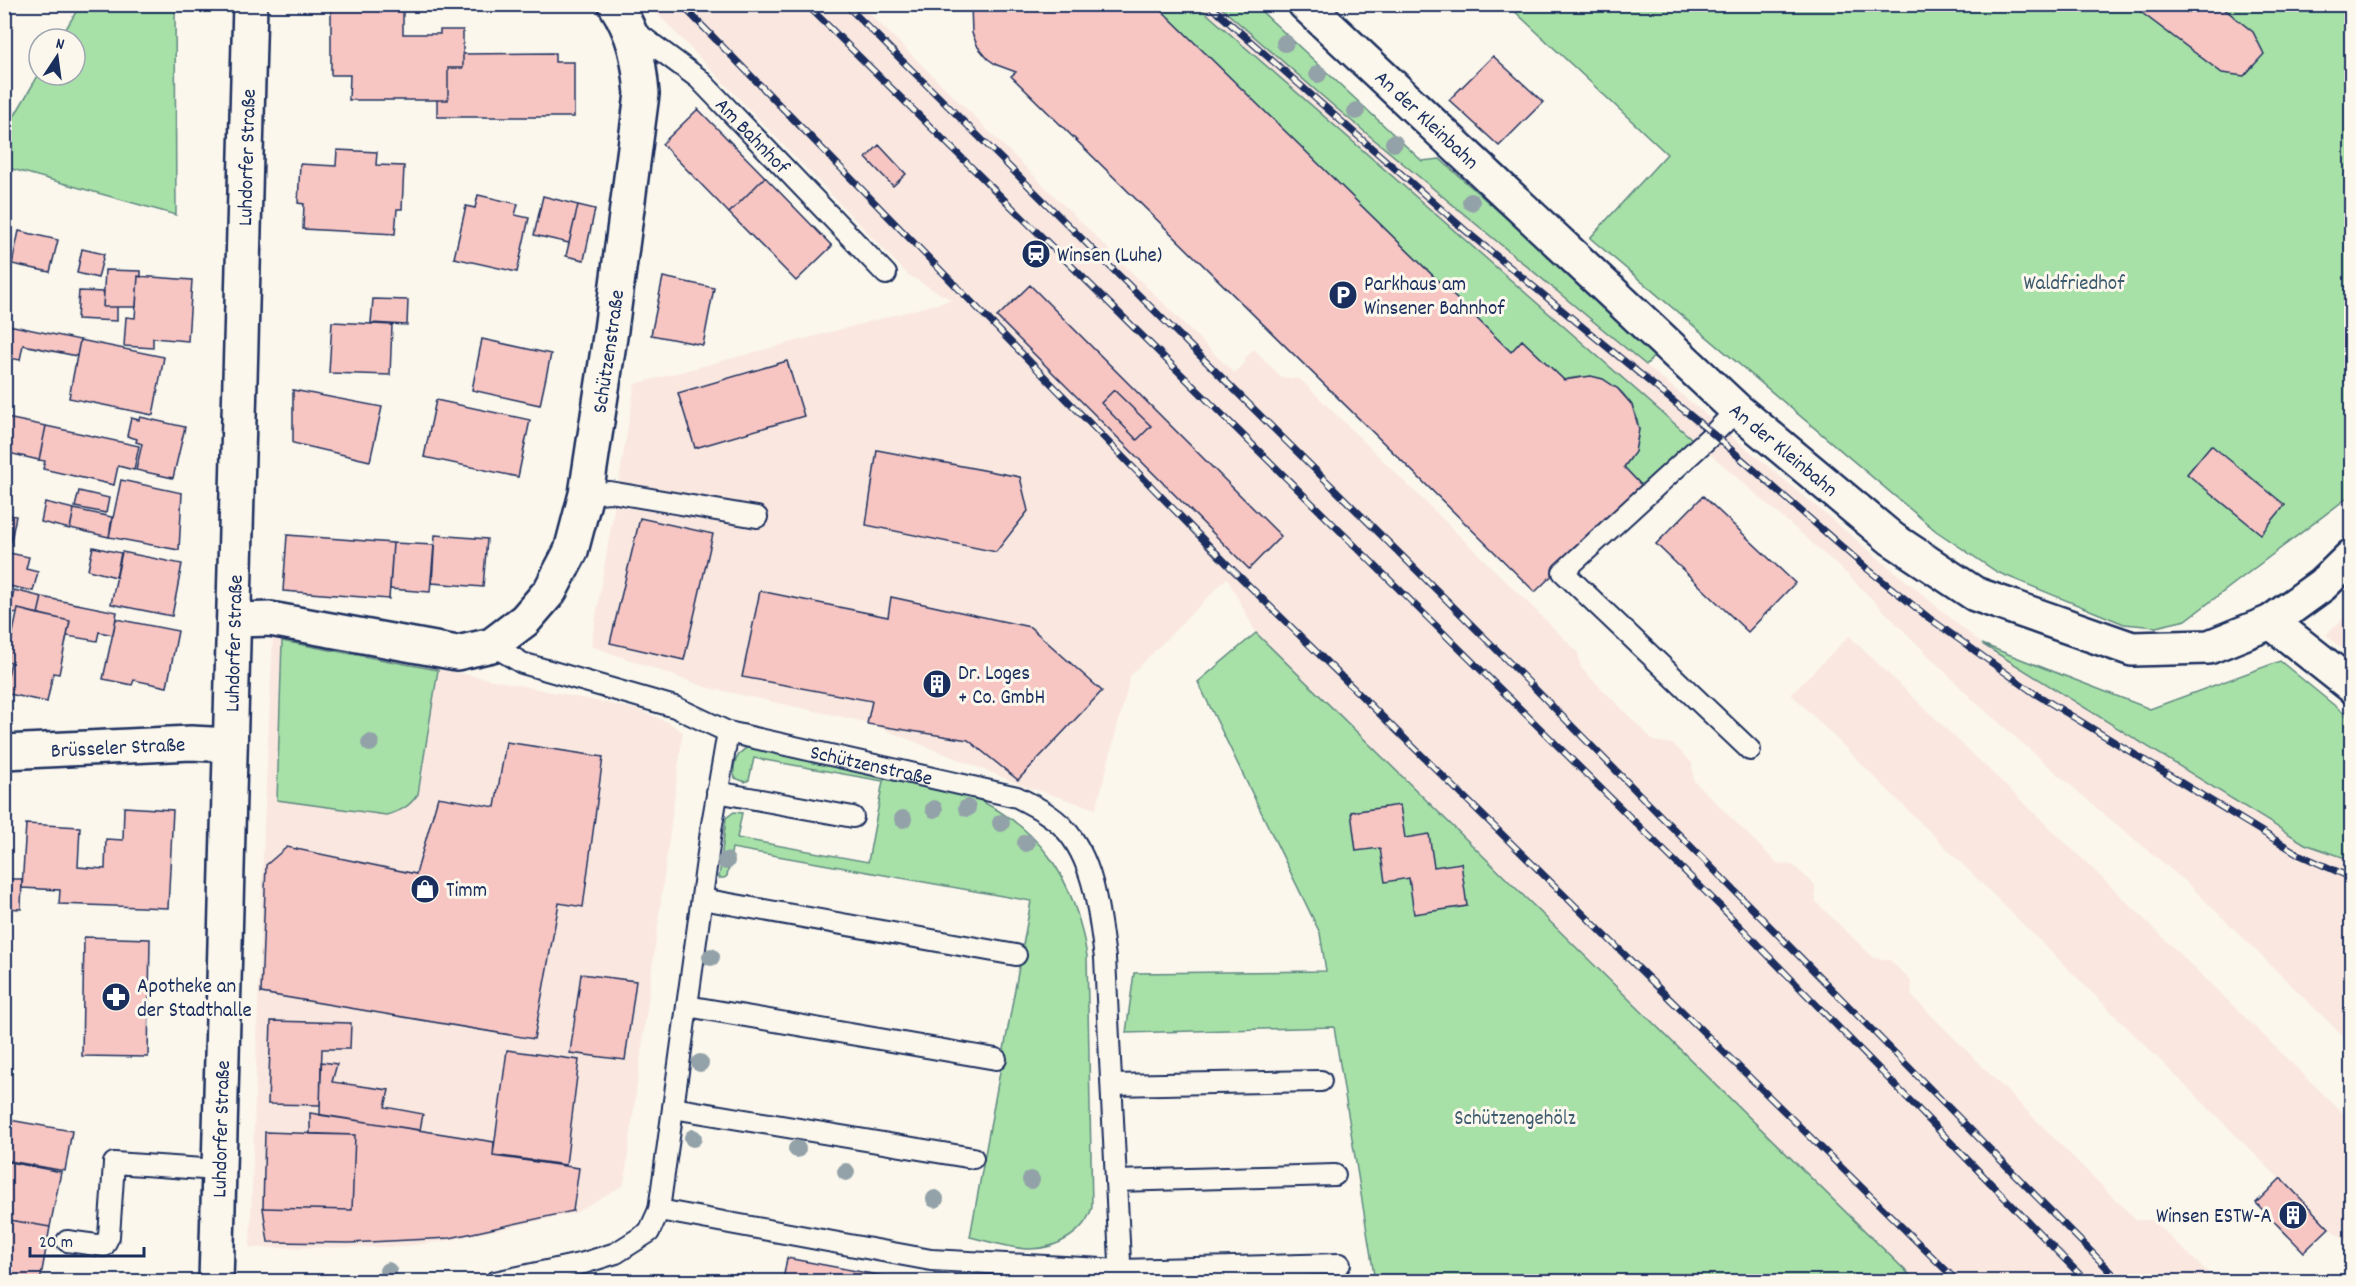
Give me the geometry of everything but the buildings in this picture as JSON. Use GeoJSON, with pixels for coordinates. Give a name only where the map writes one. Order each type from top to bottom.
{"type":"FeatureCollection","features":[{"type":"Feature","properties":{"kind":"street","name":"Luhdorfer Straße"},"geometry":{"type":"LineString","coordinates":[[216,1281],[250,4]]}},
{"type":"Feature","properties":{"kind":"street","name":"An der Kleinbahn"},"geometry":{"type":"LineString","coordinates":[[1305,4],[1737,410],[1892,539],[1975,594],[2132,649],[2209,647],[2271,622],[2322,585],[2352,556]]}},
{"type":"Feature","properties":{"kind":"street","name":"Schützenstraße"},"geometry":{"type":"LineString","coordinates":[[234,620],[270,619],[457,653],[492,645],[525,620],[550,591],[571,551],[586,494],[613,318],[642,94],[639,60],[622,16]]}},
{"type":"Feature","properties":{"kind":"street"},"geometry":{"type":"LineString","coordinates":[[2271,622],[2352,686]]}},
{"type":"Feature","properties":{"kind":"street","name":"Brüsseler Straße"},"geometry":{"type":"LineString","coordinates":[[4,752],[190,743],[230,745]]}},
{"type":"Feature","properties":{"kind":"lane","name":"Am Bahnhof"},"geometry":{"type":"LineString","coordinates":[[622,16],[698,78],[885,274]]}},
{"type":"Feature","properties":{"kind":"lane"},"geometry":{"type":"LineString","coordinates":[[1737,410],[1563,572],[1750,750]]}},
{"type":"Feature","properties":{"kind":"lane"},"geometry":{"type":"LineString","coordinates":[[586,494],[610,492],[757,517]]}},
{"type":"Feature","properties":{"kind":"lane","name":"Schützenstraße"},"geometry":{"type":"LineString","coordinates":[[492,645],[522,663],[675,707],[728,732],[1017,797],[1045,811],[1065,828],[1090,874],[1105,958],[1121,1276]]}},
{"type":"Feature","properties":{"kind":"lane"},"geometry":{"type":"LineString","coordinates":[[495,1281],[582,1272],[649,1232],[659,1210],[717,792],[728,732]]}},
{"type":"Feature","properties":{"kind":"lane"},"geometry":{"type":"LineString","coordinates":[[717,792],[853,816]]}},
{"type":"Feature","properties":{"kind":"lane"},"geometry":{"type":"LineString","coordinates":[[702,899],[1016,956]]}},
{"type":"Feature","properties":{"kind":"lane"},"geometry":{"type":"LineString","coordinates":[[687,1006],[996,1059]]}},
{"type":"Feature","properties":{"kind":"lane"},"geometry":{"type":"LineString","coordinates":[[1112,1085],[1321,1081]]}},
{"type":"Feature","properties":{"kind":"lane"},"geometry":{"type":"LineString","coordinates":[[673,1108],[973,1158]]}},
{"type":"Feature","properties":{"kind":"lane"},"geometry":{"type":"LineString","coordinates":[[67,1241],[104,1246],[109,1236],[114,1163],[218,1170]]}},
{"type":"Feature","properties":{"kind":"lane"},"geometry":{"type":"LineString","coordinates":[[1116,1181],[1335,1175]]}},
{"type":"Feature","properties":{"kind":"lane"},"geometry":{"type":"LineString","coordinates":[[659,1210],[931,1260],[1121,1276],[1340,1264]]}},
{"type":"Feature","properties":{"kind":"shaded area"},"geometry":{"type":"Polygon","coordinates":[[[649,5],[861,5],[1234,373],[1246,362],[1244,359],[1254,349],[1281,377],[1300,379],[1578,652],[1581,668],[1654,741],[1673,744],[1692,763],[1694,781],[1777,863],[1793,865],[1815,885],[1816,902],[1874,958],[1890,960],[1911,981],[1912,996],[2136,1220],[2152,1220],[2217,1281],[1916,1281],[1256,633],[1227,578],[1131,675],[1096,809],[1024,786],[865,722],[705,687],[591,646],[635,384],[951,300],[908,275],[649,5]]]}},
{"type":"Feature","properties":{"kind":"shaded area"},"geometry":{"type":"Polygon","coordinates":[[[1197,5],[1225,5],[1646,365],[1982,644],[2305,844],[2351,860],[2351,1044],[2185,881],[1975,702],[1846,573],[1197,5]]]}},
{"type":"Feature","properties":{"kind":"shaded area"},"geometry":{"type":"Polygon","coordinates":[[[2351,611],[2351,656],[2326,635],[2351,611]]]}},
{"type":"Feature","properties":{"kind":"shaded area"},"geometry":{"type":"Polygon","coordinates":[[[273,635],[636,709],[668,722],[683,732],[624,1185],[575,1213],[446,1241],[398,1247],[250,1248],[264,825],[273,635]]]}},
{"type":"Feature","properties":{"kind":"shaded area"},"geometry":{"type":"Polygon","coordinates":[[[1849,636],[2092,868],[2351,1121],[2351,1245],[2329,1228],[1791,694],[1849,636]]]}},
{"type":"Feature","properties":{"kind":"green space"},"geometry":{"type":"Polygon","coordinates":[[[80,5],[175,5],[176,215],[5,167],[5,132],[31,87],[87,87],[87,27],[67,27],[80,5]]]}},
{"type":"Feature","properties":{"kind":"green space"},"geometry":{"type":"Polygon","coordinates":[[[1155,5],[1197,5],[1700,446],[1643,487],[1624,467],[1635,450],[1638,432],[1636,416],[1629,401],[1617,388],[1602,380],[1584,377],[1564,380],[1522,340],[1511,352],[1155,5]]]}},
{"type":"Feature","properties":{"kind":"green space"},"geometry":{"type":"Polygon","coordinates":[[[1218,5],[1258,5],[1259,9],[1422,161],[1440,159],[1657,353],[1646,365],[1336,108],[1218,5]]]}},
{"type":"Feature","properties":{"kind":"green space","name":"Waldfriedhof"},"geometry":{"type":"Polygon","coordinates":[[[1508,5],[2351,5],[2351,495],[2186,620],[2156,627],[2124,624],[1997,572],[1936,531],[1590,238],[1667,154],[1508,5]]]}},
{"type":"Feature","properties":{"kind":"green space","name":"Schützengehölz"},"geometry":{"type":"Polygon","coordinates":[[[1256,633],[1916,1281],[1375,1281],[1334,1027],[1126,1033],[1134,973],[1326,971],[1320,933],[1198,682],[1256,633]]]}},
{"type":"Feature","properties":{"kind":"green space"},"geometry":{"type":"Polygon","coordinates":[[[282,641],[438,670],[418,794],[408,805],[386,815],[277,800],[282,641]]]}},
{"type":"Feature","properties":{"kind":"green space"},"geometry":{"type":"Polygon","coordinates":[[[1982,644],[2150,709],[2280,661],[2351,719],[2351,860],[2305,844],[1982,644]]]}},
{"type":"Feature","properties":{"kind":"green space"},"geometry":{"type":"Polygon","coordinates":[[[748,747],[757,747],[964,793],[991,806],[1013,821],[1049,856],[1073,901],[1087,956],[1092,1207],[1083,1225],[1068,1238],[1050,1246],[1023,1249],[970,1237],[1031,901],[732,848],[727,876],[719,878],[726,818],[734,812],[742,813],[737,838],[868,862],[883,781],[754,758],[749,780],[745,782],[735,778],[734,764],[738,756],[748,747]]]}},
{"type":"Feature","properties":{"kind":"railway"},"geometry":{"type":"LineString","coordinates":[[681,4],[1231,568],[1958,1282]]}},
{"type":"Feature","properties":{"kind":"railway"},"geometry":{"type":"LineString","coordinates":[[806,4],[1720,906],[2087,1282]]}},
{"type":"Feature","properties":{"kind":"railway"},"geometry":{"type":"LineString","coordinates":[[845,4],[1488,641],[2121,1282]]}},
{"type":"Feature","properties":{"kind":"railway"},"geometry":{"type":"LineString","coordinates":[[1208,4],[1466,231],[1713,434],[1865,567],[1929,618],[2034,693],[2300,855],[2352,878]]}},
{"type":"Feature","properties":{"kind":"place","name":"Winsen (Luhe)"},"geometry":{"type":"Point","coordinates":[1036,254]}},
{"type":"Feature","properties":{"kind":"place","name":"Parkhaus am Winsener Bahnhof"},"geometry":{"type":"Point","coordinates":[1343,295]}},
{"type":"Feature","properties":{"kind":"place","name":"Dr. Loges + Co. GmbH"},"geometry":{"type":"Point","coordinates":[937,684]}},
{"type":"Feature","properties":{"kind":"place","name":"Timm"},"geometry":{"type":"Point","coordinates":[425,889]}},
{"type":"Feature","properties":{"kind":"place","name":"Apotheke an der Stadthalle"},"geometry":{"type":"Point","coordinates":[116,997]}},
{"type":"Feature","properties":{"kind":"place","name":"Winsen ESTW-A"},"geometry":{"type":"Point","coordinates":[2293,1215]}}]}
